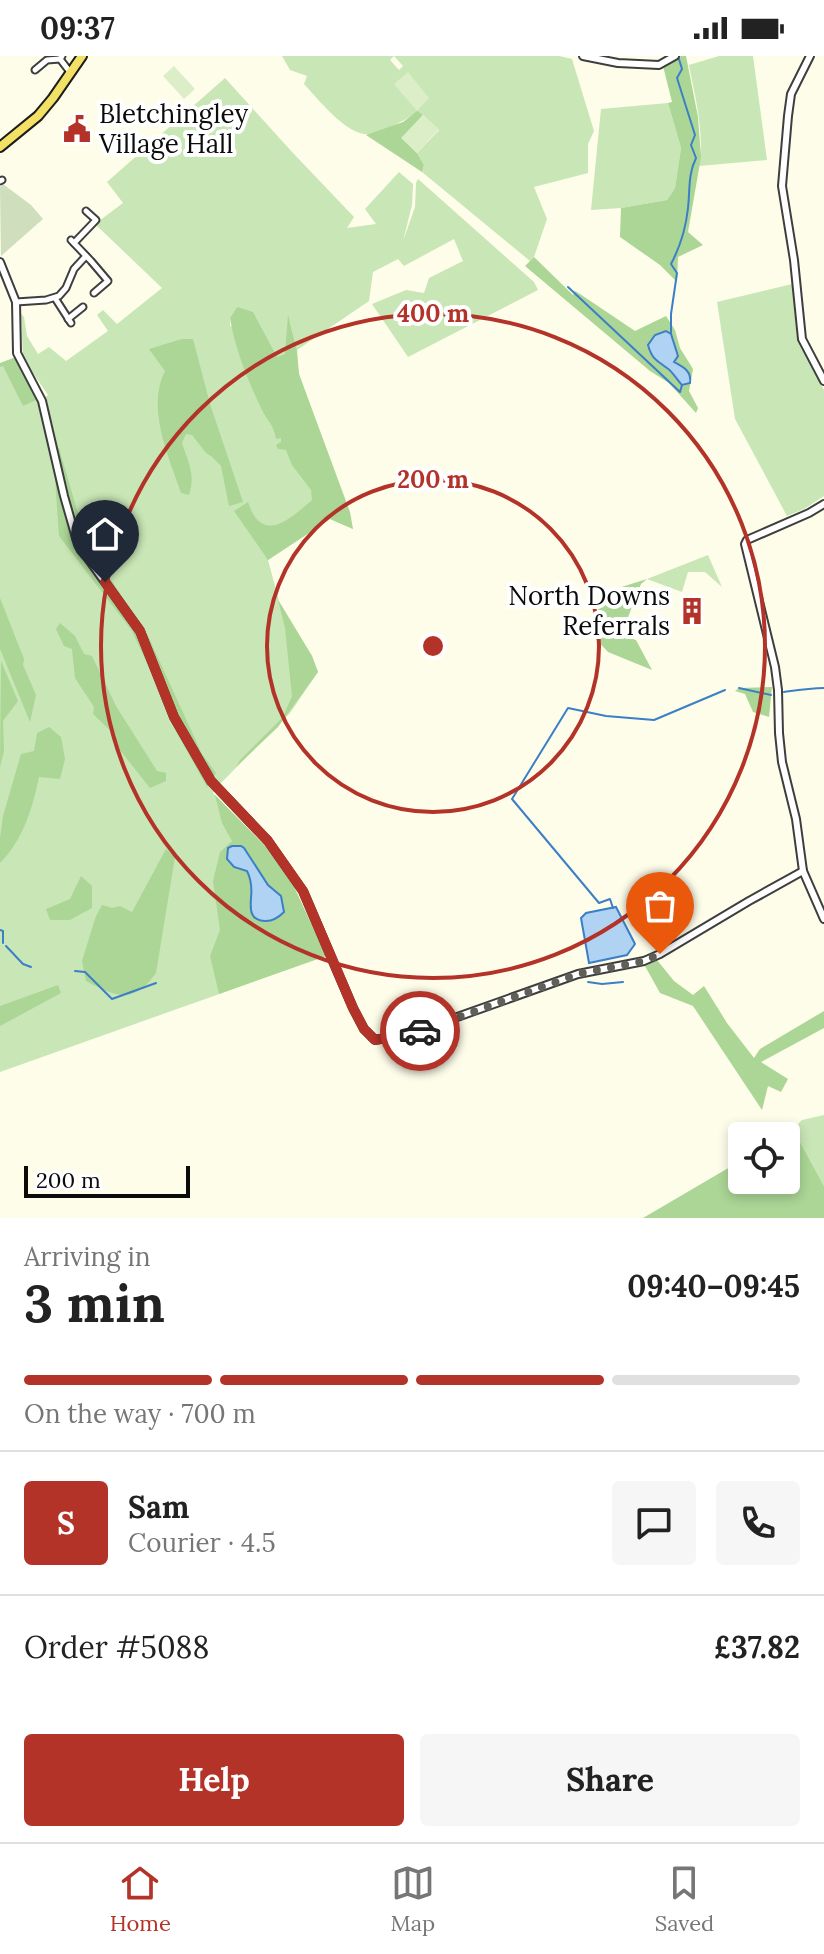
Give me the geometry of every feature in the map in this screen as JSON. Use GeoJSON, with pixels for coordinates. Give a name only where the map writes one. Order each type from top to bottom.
{"type":"FeatureCollection","features":[{"type":"Feature","properties":{"kind":"main road"},"geometry":{"type":"LineString","coordinates":[[0,147],[38,116],[82,56]]}},
{"type":"Feature","properties":{"kind":"street"},"geometry":{"type":"LineString","coordinates":[[583,56],[618,63],[659,65],[675,56]]}},
{"type":"Feature","properties":{"kind":"street"},"geometry":{"type":"LineString","coordinates":[[810,56],[791,94],[782,186],[802,339],[824,381]]}},
{"type":"Feature","properties":{"kind":"street"},"geometry":{"type":"LineString","coordinates":[[35,70],[47,60],[61,58],[70,73]]}},
{"type":"Feature","properties":{"kind":"street"},"geometry":{"type":"LineString","coordinates":[[86,211],[96,220],[73,242],[108,281]]}},
{"type":"Feature","properties":{"kind":"street"},"geometry":{"type":"LineString","coordinates":[[16,302],[55,298],[63,292],[71,273],[86,256]]}},
{"type":"Feature","properties":{"kind":"street"},"geometry":{"type":"LineString","coordinates":[[0,262],[16,302],[17,353],[42,401],[76,538],[140,631],[174,717],[211,781],[268,841],[303,891],[353,1008],[364,1029],[375,1040],[415,1032],[578,974],[644,961],[803,871]]}},
{"type":"Feature","properties":{"kind":"street"},"geometry":{"type":"LineString","coordinates":[[94,293],[114,276]]}},
{"type":"Feature","properties":{"kind":"street"},"geometry":{"type":"LineString","coordinates":[[55,298],[69,321],[83,307]]}},
{"type":"Feature","properties":{"kind":"street"},"geometry":{"type":"LineString","coordinates":[[824,504],[747,540],[745,544],[775,667],[782,762],[796,819],[803,871],[824,919]]}},
{"type":"Feature","properties":{"kind":"green space"},"geometry":{"type":"Polygon","coordinates":[[[282,56],[394,56],[559,56],[572,59],[594,131],[588,144],[588,173],[534,187],[547,219],[530,261],[422,172],[424,165],[417,153],[439,130],[423,115],[417,112],[376,133],[356,132],[324,106],[304,84],[307,76],[290,70],[282,56]],[[394,56],[390,60],[399,70],[403,66],[394,56]]]}},
{"type":"Feature","properties":{"kind":"green space"},"geometry":{"type":"Polygon","coordinates":[[[686,56],[698,117],[701,157],[688,232],[703,245],[678,257],[677,282],[660,265],[620,237],[621,208],[667,200],[675,188],[681,148],[668,103],[672,102],[663,66],[686,56]]]}},
{"type":"Feature","properties":{"kind":"green space"},"geometry":{"type":"Polygon","coordinates":[[[719,56],[753,56],[767,160],[699,166],[700,128],[689,65],[719,56]]]}},
{"type":"Feature","properties":{"kind":"green space"},"geometry":{"type":"Polygon","coordinates":[[[174,66],[195,89],[184,99],[163,76],[174,66]]]}},
{"type":"Feature","properties":{"kind":"green space"},"geometry":{"type":"Polygon","coordinates":[[[408,72],[429,98],[417,111],[394,84],[408,72]]]}},
{"type":"Feature","properties":{"kind":"green space"},"geometry":{"type":"Polygon","coordinates":[[[225,78],[354,217],[347,228],[376,224],[365,209],[399,172],[413,184],[412,205],[403,241],[415,207],[418,179],[534,282],[538,290],[408,357],[372,304],[406,290],[424,293],[429,278],[463,261],[454,239],[404,266],[398,259],[373,272],[369,301],[297,350],[289,319],[299,374],[353,529],[330,519],[268,560],[279,601],[312,656],[318,672],[290,713],[213,793],[266,847],[290,878],[326,956],[0,1072],[0,364],[16,357],[44,398],[48,395],[23,358],[21,314],[27,336],[38,354],[49,347],[66,361],[108,331],[97,315],[103,310],[117,324],[162,288],[95,224],[123,203],[107,182],[225,78]],[[237,307],[230,318],[230,326],[265,337],[237,307]]]}},
{"type":"Feature","properties":{"kind":"green space"},"geometry":{"type":"Polygon","coordinates":[[[668,103],[681,148],[675,188],[667,200],[591,210],[601,109],[668,103]]]}},
{"type":"Feature","properties":{"kind":"green space"},"geometry":{"type":"Polygon","coordinates":[[[417,111],[423,115],[402,138],[417,153],[424,165],[422,172],[366,135],[403,122],[417,111]]]}},
{"type":"Feature","properties":{"kind":"green space"},"geometry":{"type":"Polygon","coordinates":[[[423,115],[439,129],[417,153],[401,138],[423,115]]]}},
{"type":"Feature","properties":{"kind":"green space"},"geometry":{"type":"Polygon","coordinates":[[[3,184],[31,205],[43,219],[1,256],[0,187],[3,184]]]}},
{"type":"Feature","properties":{"kind":"green space"},"geometry":{"type":"Polygon","coordinates":[[[534,257],[573,295],[575,291],[635,331],[666,316],[693,369],[689,391],[698,408],[696,413],[669,383],[650,371],[525,266],[534,257]]]}},
{"type":"Feature","properties":{"kind":"green space"},"geometry":{"type":"Polygon","coordinates":[[[792,284],[797,338],[824,390],[824,496],[787,516],[735,419],[717,302],[792,284]]]}},
{"type":"Feature","properties":{"kind":"green space"},"geometry":{"type":"Polygon","coordinates":[[[237,307],[253,312],[277,357],[285,354],[288,315],[297,350],[299,374],[350,512],[353,529],[330,519],[268,560],[234,511],[248,502],[261,523],[277,525],[312,500],[311,490],[292,465],[286,450],[278,449],[276,445],[281,438],[276,439],[247,376],[230,318],[237,307]]]}},
{"type":"Feature","properties":{"kind":"green space"},"geometry":{"type":"Polygon","coordinates":[[[182,339],[193,339],[210,404],[243,502],[229,506],[221,466],[192,435],[186,434],[182,443],[192,481],[189,495],[181,493],[161,432],[158,401],[165,371],[149,349],[182,339]]]}},
{"type":"Feature","properties":{"kind":"green space"},"geometry":{"type":"Polygon","coordinates":[[[16,357],[36,400],[23,406],[3,366],[0,367],[0,363],[16,357]]]}},
{"type":"Feature","properties":{"kind":"green space"},"geometry":{"type":"Polygon","coordinates":[[[59,448],[94,554],[148,636],[202,754],[216,773],[207,787],[176,731],[132,631],[59,536],[55,478],[49,451],[59,448]]]}},
{"type":"Feature","properties":{"kind":"green space"},"geometry":{"type":"Polygon","coordinates":[[[708,555],[722,587],[705,572],[688,572],[682,592],[647,579],[708,555]]]}},
{"type":"Feature","properties":{"kind":"green space"},"geometry":{"type":"Polygon","coordinates":[[[647,579],[641,584],[621,635],[636,640],[652,670],[608,652],[593,636],[597,611],[615,589],[647,579]]]}},
{"type":"Feature","properties":{"kind":"green space"},"geometry":{"type":"Polygon","coordinates":[[[0,598],[36,695],[30,722],[0,649],[0,598]]]}},
{"type":"Feature","properties":{"kind":"green space"},"geometry":{"type":"Polygon","coordinates":[[[278,600],[312,656],[318,672],[278,727],[236,767],[283,717],[292,696],[285,628],[278,600]]]}},
{"type":"Feature","properties":{"kind":"green space"},"geometry":{"type":"Polygon","coordinates":[[[60,623],[75,636],[84,654],[92,656],[116,706],[157,771],[166,773],[166,781],[150,788],[112,740],[116,736],[93,714],[94,707],[75,678],[72,649],[64,646],[56,629],[60,623]]]}},
{"type":"Feature","properties":{"kind":"green space"},"geometry":{"type":"Polygon","coordinates":[[[1,661],[18,701],[3,721],[4,751],[0,767],[1,661]]]}},
{"type":"Feature","properties":{"kind":"green space"},"geometry":{"type":"Polygon","coordinates":[[[772,687],[769,717],[753,712],[745,694],[735,691],[739,688],[772,687]]]}},
{"type":"Feature","properties":{"kind":"green space"},"geometry":{"type":"Polygon","coordinates":[[[49,727],[61,737],[65,759],[60,779],[39,777],[26,823],[0,863],[3,816],[21,754],[34,751],[37,733],[49,727]]]}},
{"type":"Feature","properties":{"kind":"green space"},"geometry":{"type":"Polygon","coordinates":[[[215,795],[266,847],[290,878],[326,956],[219,994],[210,956],[220,930],[213,881],[220,852],[232,841],[222,823],[215,795]],[[244,848],[244,869],[250,879],[251,900],[277,891],[268,885],[244,848]]]}},
{"type":"Feature","properties":{"kind":"green space"},"geometry":{"type":"Polygon","coordinates":[[[166,849],[175,857],[156,973],[140,990],[124,995],[86,981],[82,961],[102,905],[112,908],[120,906],[132,912],[166,849]]]}},
{"type":"Feature","properties":{"kind":"green space"},"geometry":{"type":"Polygon","coordinates":[[[81,876],[92,886],[92,908],[70,920],[50,920],[46,909],[70,899],[81,876]]]}},
{"type":"Feature","properties":{"kind":"green space"},"geometry":{"type":"Polygon","coordinates":[[[657,960],[674,981],[693,995],[704,986],[754,1058],[760,1049],[824,1011],[824,1028],[761,1062],[788,1079],[781,1092],[768,1086],[762,1110],[693,1006],[660,993],[645,966],[657,960]]]}},
{"type":"Feature","properties":{"kind":"green space"},"geometry":{"type":"Polygon","coordinates":[[[58,985],[61,993],[0,1026],[0,1006],[58,985]]]}},
{"type":"Feature","properties":{"kind":"green space"},"geometry":{"type":"Polygon","coordinates":[[[824,1115],[824,1186],[800,1142],[802,1120],[824,1115]]]}},
{"type":"Feature","properties":{"kind":"green space"},"geometry":{"type":"Polygon","coordinates":[[[800,1142],[824,1186],[824,1218],[643,1218],[728,1168],[728,1194],[800,1194],[800,1142]]]}},
{"type":"Feature","properties":{"kind":"water"},"geometry":{"type":"Polygon","coordinates":[[[666,331],[671,334],[678,356],[674,362],[688,372],[690,383],[682,385],[651,353],[648,345],[655,335],[666,331]]]}},
{"type":"Feature","properties":{"kind":"water"},"geometry":{"type":"Polygon","coordinates":[[[228,848],[244,848],[268,885],[281,896],[284,912],[276,918],[261,921],[252,914],[251,884],[247,871],[234,867],[227,859],[228,848]]]}},
{"type":"Feature","properties":{"kind":"water"},"geometry":{"type":"Polygon","coordinates":[[[616,907],[635,944],[627,955],[589,963],[581,918],[586,913],[616,907]]]}},
{"type":"Feature","properties":{"kind":"waterway"},"geometry":{"type":"LineString","coordinates":[[671,334],[677,273],[671,264],[684,230],[690,176],[696,158],[691,145],[695,135],[677,78],[682,69],[678,56]]}},
{"type":"Feature","properties":{"kind":"waterway"},"geometry":{"type":"LineString","coordinates":[[568,287],[680,392],[682,385]]}},
{"type":"Feature","properties":{"kind":"waterway"},"geometry":{"type":"LineString","coordinates":[[739,688],[771,695]]}},
{"type":"Feature","properties":{"kind":"waterway"},"geometry":{"type":"LineString","coordinates":[[784,692],[824,688]]}},
{"type":"Feature","properties":{"kind":"waterway"},"geometry":{"type":"LineString","coordinates":[[613,908],[610,899],[599,903],[512,799],[568,708],[606,716],[654,720],[725,690]]}},
{"type":"Feature","properties":{"kind":"waterway"},"geometry":{"type":"LineString","coordinates":[[0,930],[3,931],[3,943]]}},
{"type":"Feature","properties":{"kind":"waterway"},"geometry":{"type":"LineString","coordinates":[[6,946],[23,964],[31,967]]}},
{"type":"Feature","properties":{"kind":"waterway"},"geometry":{"type":"LineString","coordinates":[[75,971],[85,972],[112,999],[156,983]]}},
{"type":"Feature","properties":{"kind":"waterway"},"geometry":{"type":"LineString","coordinates":[[588,982],[623,982]]}},
{"type":"Feature","properties":{"kind":"way so far"},"geometry":{"type":"LineString","coordinates":[[420,1031],[578,974],[644,961],[660,954]]}},
{"type":"Feature","properties":{"kind":"place","name":"Bletchingley Village Hall"},"geometry":{"type":"Point","coordinates":[77,129]}},
{"type":"Feature","properties":{"kind":"place","name":"North Downs Referrals"},"geometry":{"type":"Point","coordinates":[692,611]}},
{"type":"Feature","properties":{"kind":"route"},"geometry":{"type":"LineString","coordinates":[[105,582],[140,631],[174,717],[211,781],[268,841],[303,891],[364,1029],[375,1040],[420,1031]]}}]}
